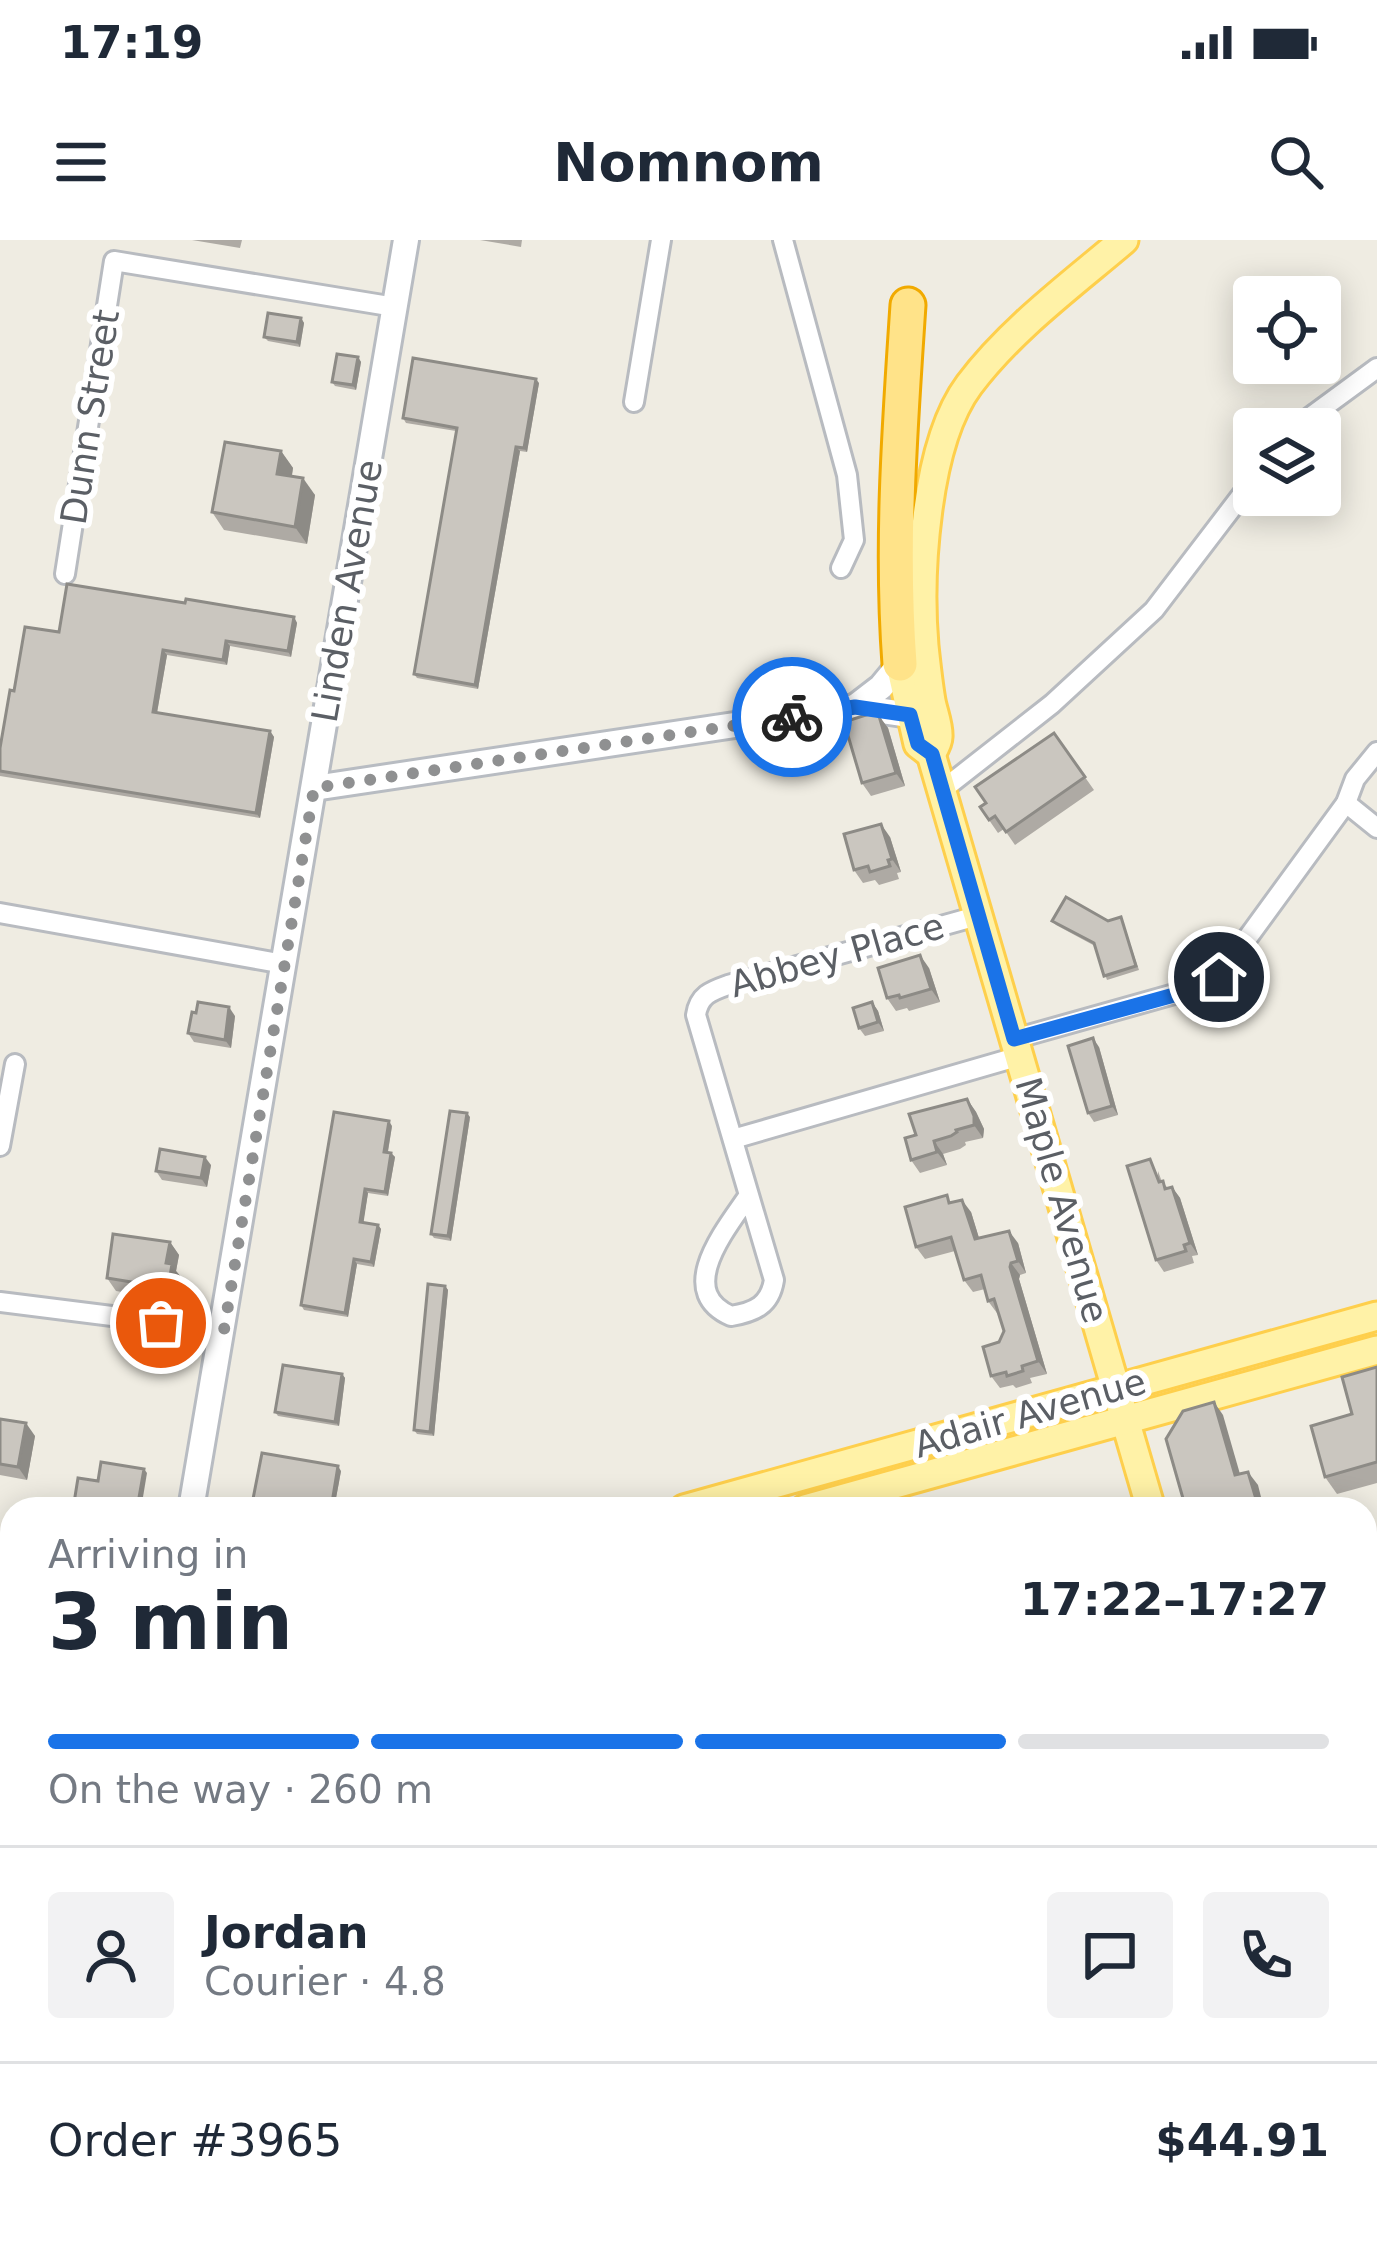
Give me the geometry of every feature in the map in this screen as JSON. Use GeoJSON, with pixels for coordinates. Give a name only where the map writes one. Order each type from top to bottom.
{"type":"FeatureCollection","features":[{"type":"Feature","properties":{"kind":"highway"},"geometry":{"type":"LineString","coordinates":[[901,664],[895,594],[897,482],[908,305]]}},
{"type":"Feature","properties":{"kind":"main road","name":"Linden Avenue"},"geometry":{"type":"LineString","coordinates":[[193,1497],[406,240]]}},
{"type":"Feature","properties":{"kind":"main road"},"geometry":{"type":"LineString","coordinates":[[901,664],[918,744],[932,754],[939,740],[927,679],[921,576],[928,511],[949,425],[966,388],[994,357],[1124,240]]}},
{"type":"Feature","properties":{"kind":"main road"},"geometry":{"type":"LineString","coordinates":[[855,707],[901,664]]}},
{"type":"Feature","properties":{"kind":"main road"},"geometry":{"type":"LineString","coordinates":[[314,788],[855,707],[910,715]]}},
{"type":"Feature","properties":{"kind":"main road","name":"Maple Avenue"},"geometry":{"type":"LineString","coordinates":[[932,754],[1147,1497]]}},
{"type":"Feature","properties":{"kind":"main road","name":"Adair Avenue"},"geometry":{"type":"LineString","coordinates":[[726,1497],[1377,1316]]}},
{"type":"Feature","properties":{"kind":"main road","name":"Adair Avenue"},"geometry":{"type":"LineString","coordinates":[[848,1497],[1377,1350]]}},
{"type":"Feature","properties":{"kind":"street"},"geometry":{"type":"LineString","coordinates":[[634,402],[661,240]]}},
{"type":"Feature","properties":{"kind":"street"},"geometry":{"type":"LineString","coordinates":[[783,240],[848,475],[854,540],[841,568]]}},
{"type":"Feature","properties":{"kind":"street","name":"Dunn Street"},"geometry":{"type":"LineString","coordinates":[[65,574],[114,261],[395,307]]}},
{"type":"Feature","properties":{"kind":"street"},"geometry":{"type":"LineString","coordinates":[[1323,408],[1377,368]]}},
{"type":"Feature","properties":{"kind":"street"},"geometry":{"type":"LineString","coordinates":[[941,791],[1052,704],[1154,610],[1233,507]]}},
{"type":"Feature","properties":{"kind":"street"},"geometry":{"type":"LineString","coordinates":[[733,1139],[1219,977],[1377,752]]}},
{"type":"Feature","properties":{"kind":"street"},"geometry":{"type":"LineString","coordinates":[[1346,802],[1377,828]]}},
{"type":"Feature","properties":{"kind":"street"},"geometry":{"type":"LineString","coordinates":[[0,913],[284,964]]}},
{"type":"Feature","properties":{"kind":"street","name":"Abbey Place"},"geometry":{"type":"LineString","coordinates":[[749,1195],[706,1270],[708,1302],[731,1316],[750,1313],[766,1303],[774,1280],[733,1139],[696,1015],[698,1003],[709,992],[977,916]]}},
{"type":"Feature","properties":{"kind":"street"},"geometry":{"type":"LineString","coordinates":[[0,1146],[15,1064]]}},
{"type":"Feature","properties":{"kind":"street"},"geometry":{"type":"LineString","coordinates":[[0,1302],[224,1330]]}},
{"type":"Feature","properties":{"kind":"building"},"geometry":{"type":"Polygon","coordinates":[[[268,313],[301,318],[297,342],[264,337],[268,313]]]}},
{"type":"Feature","properties":{"kind":"building"},"geometry":{"type":"Polygon","coordinates":[[[337,354],[358,357],[353,385],[332,382],[337,354]]]}},
{"type":"Feature","properties":{"kind":"building"},"geometry":{"type":"Polygon","coordinates":[[[413,358],[536,379],[524,448],[516,447],[475,685],[414,674],[457,428],[403,418],[413,358]]]}},
{"type":"Feature","properties":{"kind":"building"},"geometry":{"type":"Polygon","coordinates":[[[225,442],[281,451],[277,474],[303,478],[295,527],[212,512],[225,442]]]}},
{"type":"Feature","properties":{"kind":"building"},"geometry":{"type":"Polygon","coordinates":[[[67,584],[294,617],[288,651],[226,641],[223,660],[163,650],[153,712],[270,731],[256,813],[0,771],[10,690],[14,691],[25,627],[59,632],[67,584]]]}},
{"type":"Feature","properties":{"kind":"building"},"geometry":{"type":"Polygon","coordinates":[[[869,714],[879,716],[896,773],[862,783],[844,722],[869,714]]]}},
{"type":"Feature","properties":{"kind":"building"},"geometry":{"type":"Polygon","coordinates":[[[1054,733],[1085,777],[1006,832],[995,816],[989,820],[980,807],[986,803],[975,787],[1054,733]]]}},
{"type":"Feature","properties":{"kind":"building"},"geometry":{"type":"Polygon","coordinates":[[[881,824],[890,866],[870,872],[868,866],[854,870],[844,834],[881,824]]]}},
{"type":"Feature","properties":{"kind":"building"},"geometry":{"type":"Polygon","coordinates":[[[1066,897],[1108,921],[1121,917],[1136,966],[1104,976],[1094,943],[1052,921],[1066,897]]]}},
{"type":"Feature","properties":{"kind":"building"},"geometry":{"type":"Polygon","coordinates":[[[920,955],[931,989],[887,998],[878,968],[920,955]]]}},
{"type":"Feature","properties":{"kind":"building"},"geometry":{"type":"Polygon","coordinates":[[[198,1002],[229,1007],[225,1040],[188,1033],[198,1002]]]}},
{"type":"Feature","properties":{"kind":"building"},"geometry":{"type":"Polygon","coordinates":[[[872,1002],[878,1022],[859,1028],[853,1008],[872,1002]]]}},
{"type":"Feature","properties":{"kind":"building"},"geometry":{"type":"Polygon","coordinates":[[[1093,1038],[1112,1106],[1088,1113],[1068,1046],[1093,1038]]]}},
{"type":"Feature","properties":{"kind":"building"},"geometry":{"type":"Polygon","coordinates":[[[967,1099],[974,1125],[934,1141],[937,1152],[911,1160],[905,1138],[916,1135],[909,1114],[967,1099]]]}},
{"type":"Feature","properties":{"kind":"building"},"geometry":{"type":"Polygon","coordinates":[[[450,1111],[467,1113],[448,1236],[431,1234],[450,1111]]]}},
{"type":"Feature","properties":{"kind":"building"},"geometry":{"type":"Polygon","coordinates":[[[334,1112],[389,1121],[384,1152],[391,1153],[385,1192],[365,1189],[360,1222],[378,1225],[371,1262],[354,1259],[345,1313],[301,1305],[334,1112]]]}},
{"type":"Feature","properties":{"kind":"building"},"geometry":{"type":"Polygon","coordinates":[[[160,1149],[205,1157],[201,1178],[156,1171],[160,1149]]]}},
{"type":"Feature","properties":{"kind":"building"},"geometry":{"type":"Polygon","coordinates":[[[1150,1159],[1159,1182],[1163,1181],[1165,1189],[1172,1187],[1190,1243],[1184,1245],[1186,1251],[1156,1260],[1127,1166],[1150,1159]]]}},
{"type":"Feature","properties":{"kind":"building"},"geometry":{"type":"Polygon","coordinates":[[[947,1195],[949,1203],[962,1200],[975,1239],[1009,1231],[1018,1261],[1010,1267],[1038,1361],[1022,1366],[1023,1371],[991,1376],[983,1347],[999,1342],[1004,1331],[981,1275],[964,1280],[951,1237],[916,1247],[905,1207],[947,1195]]]}},
{"type":"Feature","properties":{"kind":"building"},"geometry":{"type":"Polygon","coordinates":[[[113,1234],[170,1242],[168,1288],[107,1278],[113,1234]]]}},
{"type":"Feature","properties":{"kind":"building"},"geometry":{"type":"Polygon","coordinates":[[[428,1284],[445,1286],[430,1432],[414,1430],[428,1284]]]}},
{"type":"Feature","properties":{"kind":"building"},"geometry":{"type":"Polygon","coordinates":[[[283,1365],[342,1374],[335,1422],[275,1412],[283,1365]]]}},
{"type":"Feature","properties":{"kind":"building"},"geometry":{"type":"Polygon","coordinates":[[[1377,1367],[1377,1462],[1325,1477],[1311,1426],[1352,1414],[1342,1377],[1377,1367]]]}},
{"type":"Feature","properties":{"kind":"building"},"geometry":{"type":"Polygon","coordinates":[[[1214,1402],[1235,1475],[1248,1472],[1255,1497],[1183,1497],[1166,1439],[1183,1411],[1214,1402]]]}},
{"type":"Feature","properties":{"kind":"building"},"geometry":{"type":"Polygon","coordinates":[[[0,1419],[26,1423],[18,1467],[0,1464],[0,1419]]]}},
{"type":"Feature","properties":{"kind":"building"},"geometry":{"type":"Polygon","coordinates":[[[262,1453],[338,1466],[333,1497],[253,1497],[262,1453]]]}},
{"type":"Feature","properties":{"kind":"building"},"geometry":{"type":"Polygon","coordinates":[[[101,1462],[144,1469],[139,1497],[75,1497],[78,1478],[98,1481],[101,1462]]]}},
{"type":"Feature","properties":{"kind":"way so far"},"geometry":{"type":"LineString","coordinates":[[161,1323],[224,1330],[314,788],[792,717]]}},
{"type":"Feature","properties":{"kind":"route"},"geometry":{"type":"LineString","coordinates":[[792,717],[855,707],[910,715],[918,744],[932,754],[1014,1039],[1185,992],[1219,977]]}}]}
